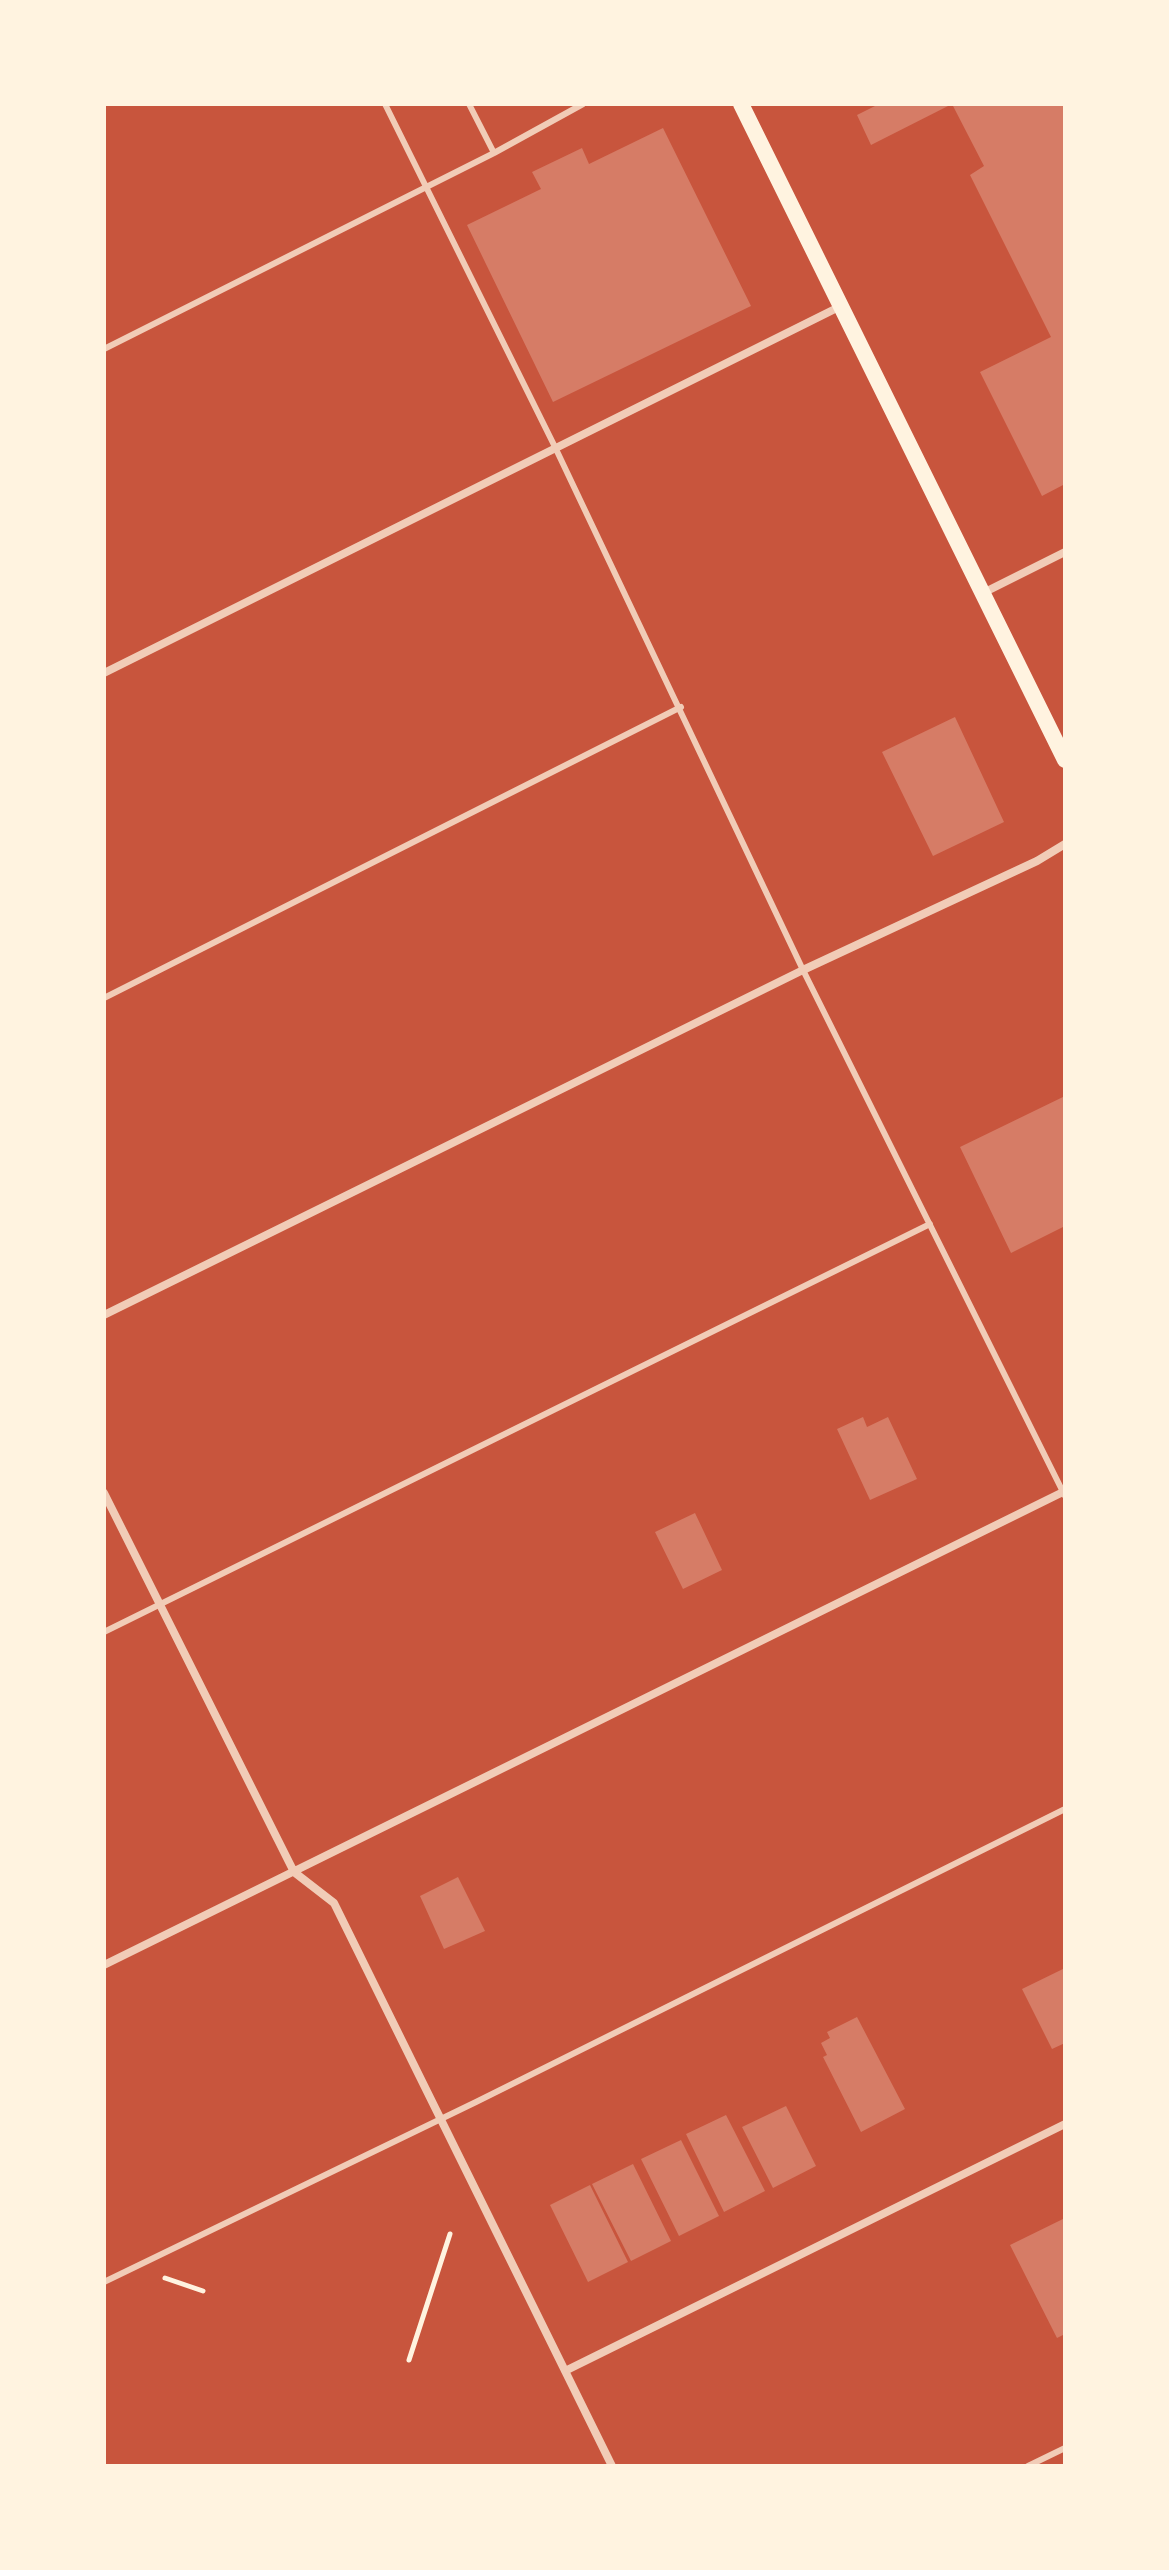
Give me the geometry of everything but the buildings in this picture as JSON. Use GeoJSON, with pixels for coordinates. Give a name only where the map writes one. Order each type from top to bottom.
{"type":"FeatureCollection","features":[{"type":"Feature","properties":{"kind":"main road"},"geometry":{"type":"LineString","coordinates":[[741,104],[1065,760]]}},
{"type":"Feature","properties":{"kind":"street"},"geometry":{"type":"LineString","coordinates":[[104,673],[841,306]]}},
{"type":"Feature","properties":{"kind":"street"},"geometry":{"type":"LineString","coordinates":[[983,593],[1065,552]]}},
{"type":"Feature","properties":{"kind":"street"},"geometry":{"type":"LineString","coordinates":[[104,1315],[803,970],[1037,861],[1065,844]]}},
{"type":"Feature","properties":{"kind":"street"},"geometry":{"type":"LineString","coordinates":[[104,1493],[294,1872],[334,1903],[612,2466]]}},
{"type":"Feature","properties":{"kind":"street"},"geometry":{"type":"LineString","coordinates":[[104,1965],[1064,1493]]}},
{"type":"Feature","properties":{"kind":"street"},"geometry":{"type":"LineString","coordinates":[[565,2371],[1065,2124]]}},
{"type":"Feature","properties":{"kind":"lane"},"geometry":{"type":"LineString","coordinates":[[385,104],[681,707],[803,970],[1064,1493]]}},
{"type":"Feature","properties":{"kind":"lane"},"geometry":{"type":"LineString","coordinates":[[469,104],[494,153]]}},
{"type":"Feature","properties":{"kind":"lane"},"geometry":{"type":"LineString","coordinates":[[104,349],[426,188],[583,104]]}},
{"type":"Feature","properties":{"kind":"lane"},"geometry":{"type":"LineString","coordinates":[[104,998],[681,707]]}},
{"type":"Feature","properties":{"kind":"lane"},"geometry":{"type":"LineString","coordinates":[[104,1632],[930,1224]]}},
{"type":"Feature","properties":{"kind":"lane"},"geometry":{"type":"LineString","coordinates":[[104,2282],[476,2102],[1065,1809]]}},
{"type":"Feature","properties":{"kind":"lane"},"geometry":{"type":"LineString","coordinates":[[1028,2466],[1065,2448]]}},
{"type":"Feature","properties":{"kind":"path"},"geometry":{"type":"LineString","coordinates":[[409,2360],[450,2234]]}}]}
